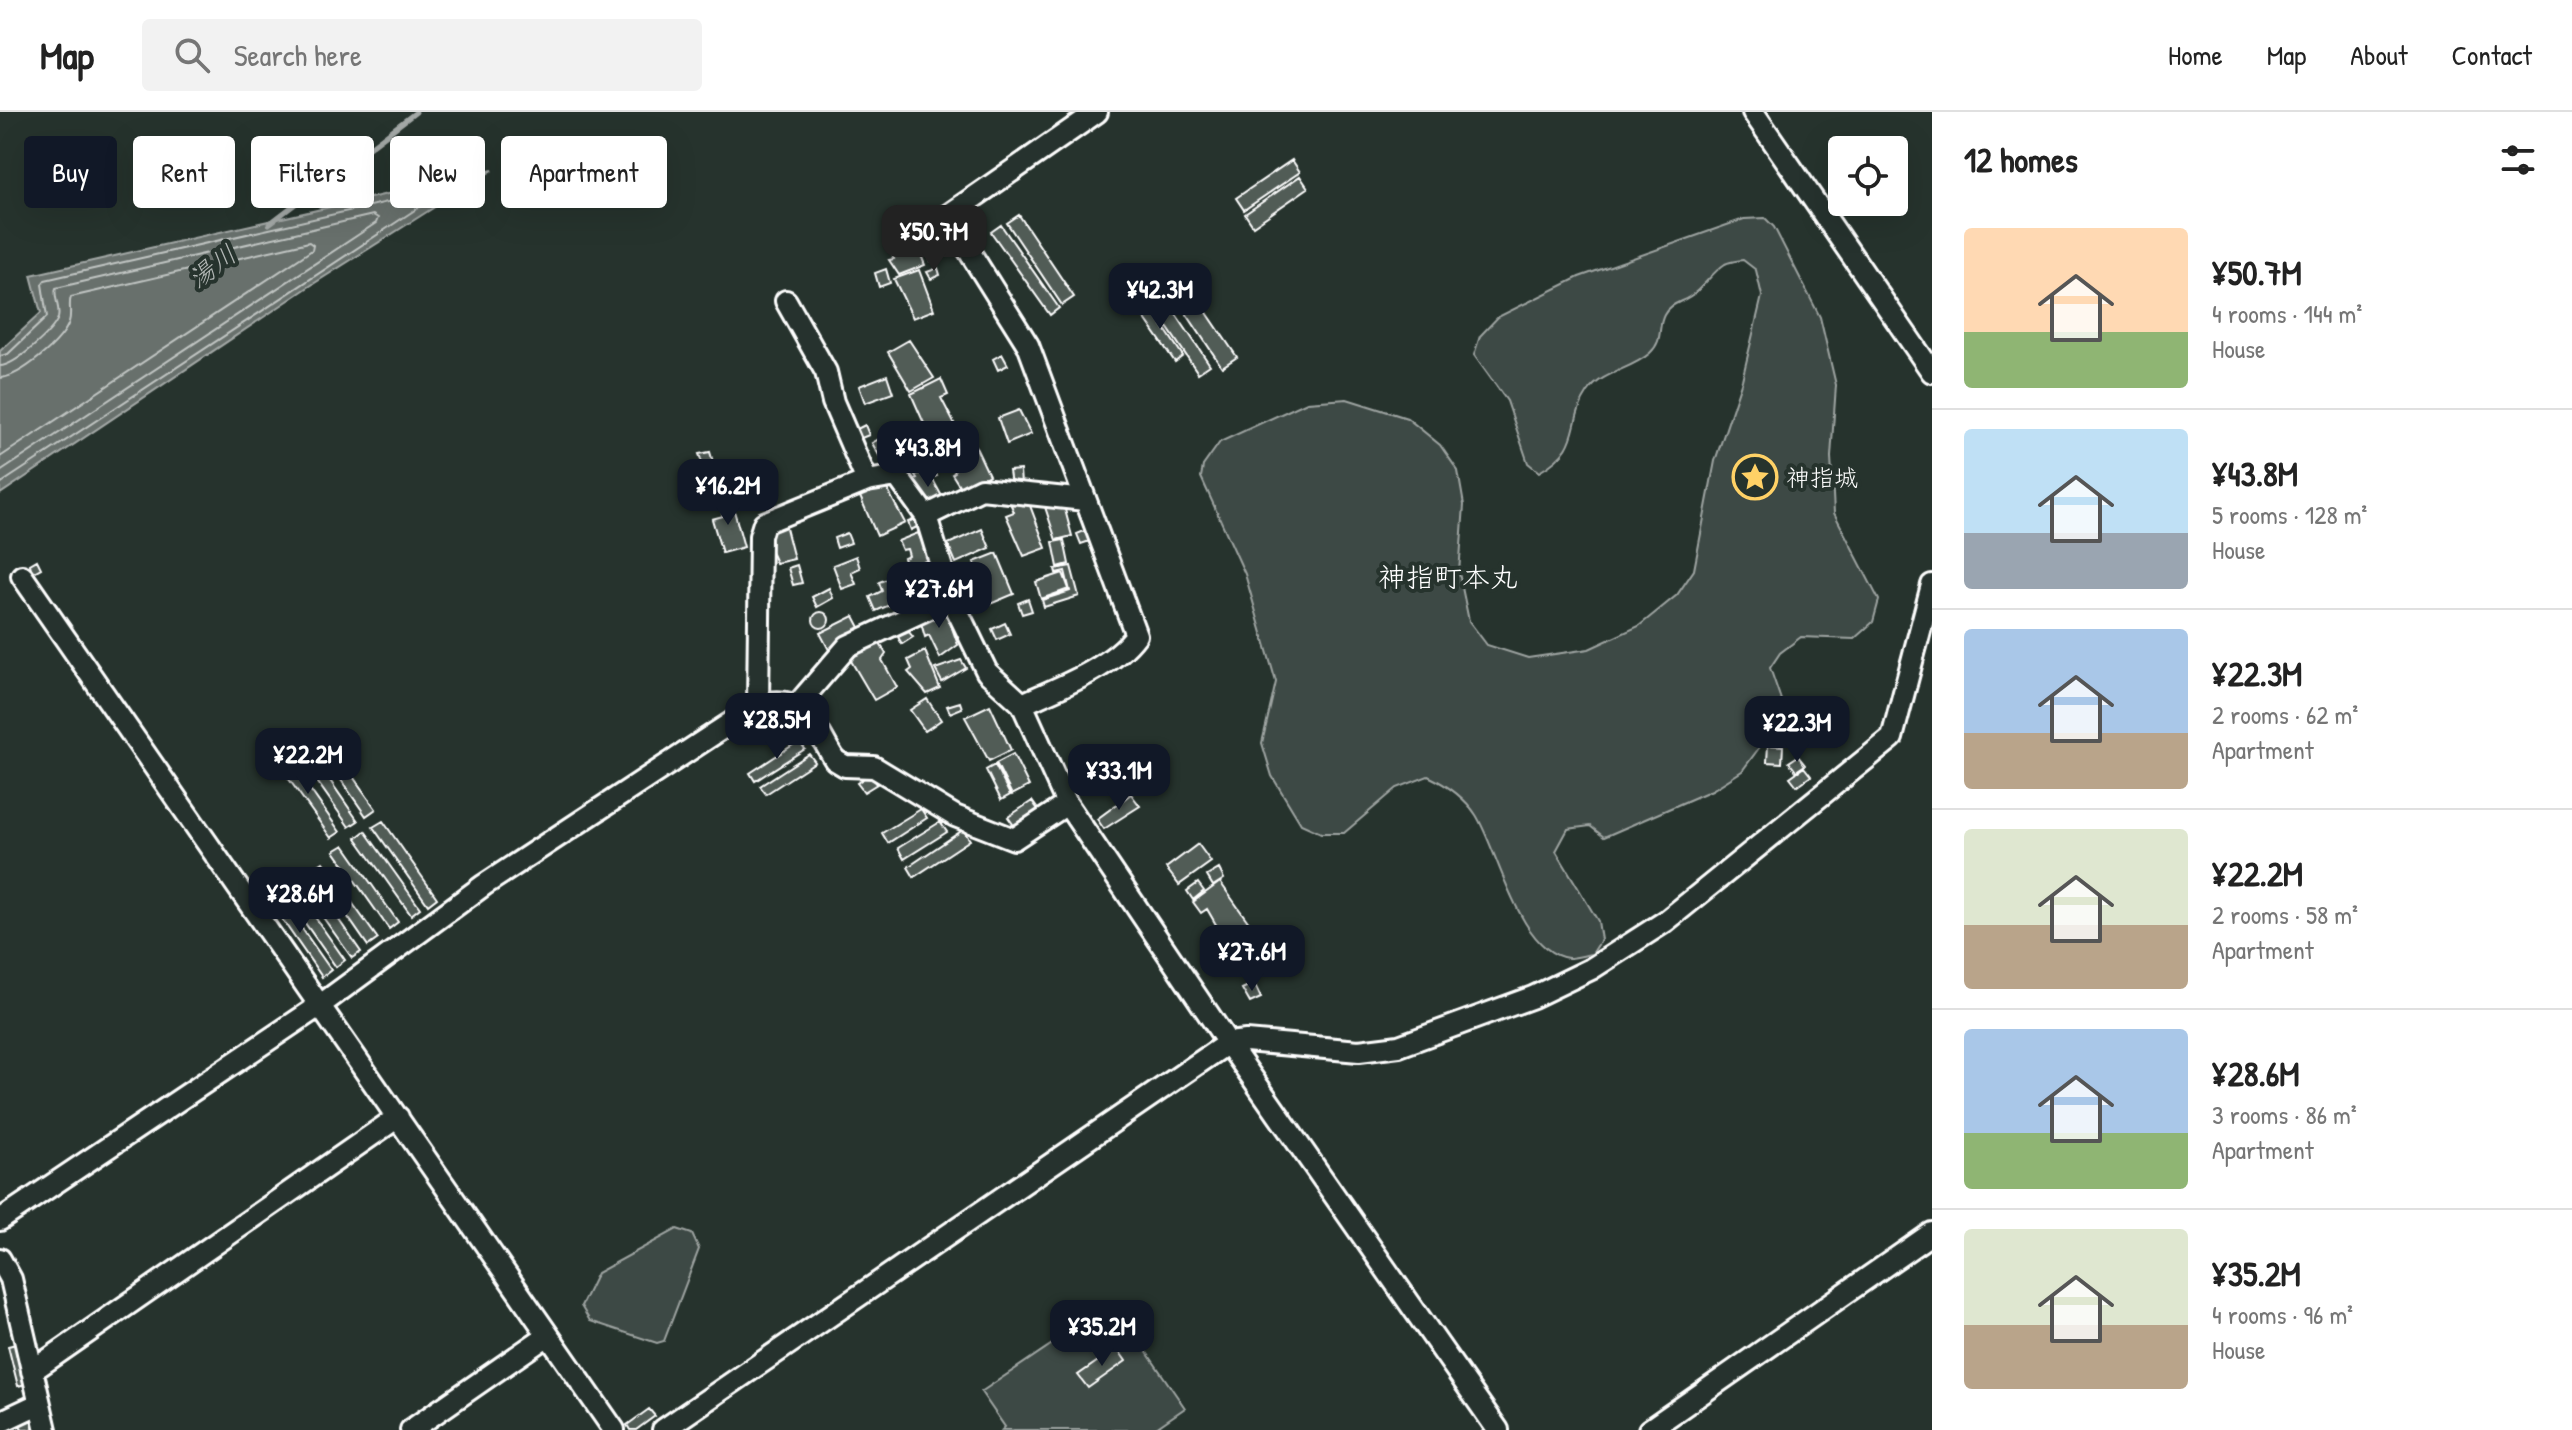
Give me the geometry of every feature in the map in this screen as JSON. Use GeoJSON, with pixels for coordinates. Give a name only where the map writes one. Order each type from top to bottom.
{"type":"FeatureCollection","features":[{"type":"Feature","properties":{"kind":"street"},"geometry":{"type":"LineString","coordinates":[[1022,704],[1098,665],[1127,646],[1136,635],[1028,345],[947,216],[1097,112]]}},
{"type":"Feature","properties":{"kind":"street"},"geometry":{"type":"LineString","coordinates":[[1753,112],[1932,372]]}},
{"type":"Feature","properties":{"kind":"street"},"geometry":{"type":"LineString","coordinates":[[786,301],[826,372],[833,402],[867,481]]}},
{"type":"Feature","properties":{"kind":"street"},"geometry":{"type":"LineString","coordinates":[[758,705],[760,536],[764,523],[867,481],[897,476],[926,516],[951,598],[987,672],[1022,704],[1067,804],[1228,1043],[1498,1430]]}},
{"type":"Feature","properties":{"kind":"street"},"geometry":{"type":"LineString","coordinates":[[926,516],[981,489],[1085,500]]}},
{"type":"Feature","properties":{"kind":"street"},"geometry":{"type":"LineString","coordinates":[[22,576],[614,1430]]}},
{"type":"Feature","properties":{"kind":"street"},"geometry":{"type":"LineString","coordinates":[[663,1430],[1228,1043],[1246,1041],[1359,1051],[1399,1046],[1533,997],[1591,969],[1666,921],[1875,755],[1892,738],[1932,585]]}},
{"type":"Feature","properties":{"kind":"street"},"geometry":{"type":"LineString","coordinates":[[797,705],[848,646],[951,598]]}},
{"type":"Feature","properties":{"kind":"street"},"geometry":{"type":"LineString","coordinates":[[0,1220],[319,1006],[484,885],[758,705],[781,699],[797,705],[835,760],[845,766],[874,767],[955,816],[1014,839],[1067,804]]}},
{"type":"Feature","properties":{"kind":"street"},"geometry":{"type":"LineString","coordinates":[[32,1371],[398,1117]]}},
{"type":"Feature","properties":{"kind":"street"},"geometry":{"type":"LineString","coordinates":[[1649,1430],[1932,1233]]}},
{"type":"Feature","properties":{"kind":"street"},"geometry":{"type":"LineString","coordinates":[[0,1259],[11,1279],[46,1430]]}},
{"type":"Feature","properties":{"kind":"street"},"geometry":{"type":"LineString","coordinates":[[411,1430],[548,1335]]}},
{"type":"Feature","properties":{"kind":"street"},"geometry":{"type":"LineString","coordinates":[[0,1422],[38,1404]]}},
{"type":"Feature","properties":{"kind":"shaded area"},"geometry":{"type":"Polygon","coordinates":[[[1765,218],[1774,227],[1820,317],[1836,385],[1831,457],[1834,513],[1879,600],[1873,622],[1854,639],[1801,637],[1780,653],[1770,668],[1789,723],[1787,743],[1762,744],[1742,771],[1712,790],[1604,837],[1590,826],[1568,829],[1556,851],[1598,921],[1601,940],[1592,954],[1568,958],[1551,952],[1523,919],[1472,809],[1455,792],[1428,776],[1397,788],[1344,833],[1321,833],[1301,824],[1272,776],[1262,743],[1276,682],[1245,574],[1201,477],[1203,466],[1220,442],[1307,402],[1347,399],[1407,418],[1440,445],[1458,471],[1464,505],[1459,573],[1469,621],[1487,645],[1528,658],[1589,649],[1639,626],[1677,595],[1694,570],[1715,461],[1742,380],[1762,296],[1756,270],[1743,260],[1727,263],[1694,294],[1669,308],[1654,348],[1642,359],[1594,385],[1581,404],[1569,444],[1563,453],[1539,472],[1528,463],[1507,401],[1474,355],[1480,336],[1498,317],[1579,277],[1744,219],[1765,218]]]}},
{"type":"Feature","properties":{"kind":"shaded area"},"geometry":{"type":"Polygon","coordinates":[[[677,1229],[692,1234],[699,1249],[664,1341],[657,1343],[590,1321],[581,1306],[597,1273],[677,1229]]]}},
{"type":"Feature","properties":{"kind":"shaded area"},"geometry":{"type":"Polygon","coordinates":[[[1113,1303],[1185,1408],[1153,1430],[1002,1430],[1005,1427],[981,1392],[1113,1303]]]}},
{"type":"Feature","properties":{"kind":"water"},"geometry":{"type":"Polygon","coordinates":[[[390,193],[390,208],[433,208],[310,286],[0,494],[0,351],[41,313],[31,275],[326,208],[374,208],[374,197],[390,193]]]}},
{"type":"Feature","properties":{"kind":"building"},"geometry":{"type":"Polygon","coordinates":[[[1292,160],[1300,172],[1244,210],[1236,198],[1292,160]]]}},
{"type":"Feature","properties":{"kind":"building"},"geometry":{"type":"Polygon","coordinates":[[[1300,176],[1308,188],[1253,226],[1245,214],[1300,176]]]}},
{"type":"Feature","properties":{"kind":"building"},"geometry":{"type":"Polygon","coordinates":[[[1019,215],[1074,297],[1062,305],[1007,223],[1019,215]]]}},
{"type":"Feature","properties":{"kind":"building"},"geometry":{"type":"Polygon","coordinates":[[[1001,225],[1059,308],[1050,315],[991,232],[1001,225]]]}},
{"type":"Feature","properties":{"kind":"building"},"geometry":{"type":"Polygon","coordinates":[[[947,231],[950,246],[944,248],[942,234],[947,231]]]}},
{"type":"Feature","properties":{"kind":"building"},"geometry":{"type":"Polygon","coordinates":[[[912,233],[925,265],[899,275],[889,260],[894,259],[888,242],[912,233]]]}},
{"type":"Feature","properties":{"kind":"building"},"geometry":{"type":"Polygon","coordinates":[[[936,233],[945,254],[931,261],[921,239],[936,233]]]}},
{"type":"Feature","properties":{"kind":"building"},"geometry":{"type":"Polygon","coordinates":[[[938,268],[940,275],[931,279],[927,272],[938,268]]]}},
{"type":"Feature","properties":{"kind":"building"},"geometry":{"type":"Polygon","coordinates":[[[886,269],[890,283],[879,287],[875,273],[886,269]]]}},
{"type":"Feature","properties":{"kind":"building"},"geometry":{"type":"Polygon","coordinates":[[[919,270],[934,310],[913,318],[894,279],[919,270]]]}},
{"type":"Feature","properties":{"kind":"building"},"geometry":{"type":"Polygon","coordinates":[[[1180,273],[1237,357],[1222,367],[1166,283],[1180,273]]]}},
{"type":"Feature","properties":{"kind":"building"},"geometry":{"type":"Polygon","coordinates":[[[1159,289],[1210,365],[1198,373],[1147,297],[1159,289]]]}},
{"type":"Feature","properties":{"kind":"building"},"geometry":{"type":"Polygon","coordinates":[[[1146,301],[1183,356],[1175,362],[1137,307],[1146,301]]]}},
{"type":"Feature","properties":{"kind":"building"},"geometry":{"type":"Polygon","coordinates":[[[909,340],[934,378],[911,391],[888,352],[909,340]]]}},
{"type":"Feature","properties":{"kind":"building"},"geometry":{"type":"Polygon","coordinates":[[[1002,354],[1008,365],[998,370],[993,359],[1002,354]]]}},
{"type":"Feature","properties":{"kind":"building"},"geometry":{"type":"Polygon","coordinates":[[[887,375],[893,393],[865,403],[859,386],[887,375]]]}},
{"type":"Feature","properties":{"kind":"building"},"geometry":{"type":"Polygon","coordinates":[[[941,379],[948,395],[941,398],[955,425],[930,437],[911,394],[941,379]]]}},
{"type":"Feature","properties":{"kind":"building"},"geometry":{"type":"Polygon","coordinates":[[[1019,410],[1031,434],[1007,444],[998,418],[1019,410]]]}},
{"type":"Feature","properties":{"kind":"building"},"geometry":{"type":"Polygon","coordinates":[[[865,425],[869,435],[859,439],[855,430],[865,425]]]}},
{"type":"Feature","properties":{"kind":"building"},"geometry":{"type":"Polygon","coordinates":[[[901,426],[920,459],[900,470],[896,463],[887,469],[872,443],[901,426]]]}},
{"type":"Feature","properties":{"kind":"building"},"geometry":{"type":"Polygon","coordinates":[[[969,433],[989,475],[962,490],[952,474],[955,472],[942,445],[969,433]]]}},
{"type":"Feature","properties":{"kind":"building"},"geometry":{"type":"Polygon","coordinates":[[[710,452],[717,475],[707,476],[699,454],[710,452]]]}},
{"type":"Feature","properties":{"kind":"building"},"geometry":{"type":"Polygon","coordinates":[[[933,468],[937,476],[932,478],[945,502],[930,510],[911,481],[917,478],[915,475],[933,468]]]}},
{"type":"Feature","properties":{"kind":"building"},"geometry":{"type":"Polygon","coordinates":[[[1020,470],[1021,484],[1011,485],[1009,471],[1020,470]]]}},
{"type":"Feature","properties":{"kind":"building"},"geometry":{"type":"Polygon","coordinates":[[[883,481],[905,523],[877,536],[858,492],[883,481]]]}},
{"type":"Feature","properties":{"kind":"building"},"geometry":{"type":"Polygon","coordinates":[[[730,496],[744,547],[722,553],[712,519],[723,516],[718,499],[730,496]]]}},
{"type":"Feature","properties":{"kind":"building"},"geometry":{"type":"Polygon","coordinates":[[[1021,501],[1023,505],[1029,503],[1046,548],[1024,556],[1006,515],[1014,512],[1011,505],[1021,501]]]}},
{"type":"Feature","properties":{"kind":"building"},"geometry":{"type":"Polygon","coordinates":[[[1044,504],[1064,506],[1072,536],[1056,540],[1044,504]]]}},
{"type":"Feature","properties":{"kind":"building"},"geometry":{"type":"Polygon","coordinates":[[[920,517],[923,524],[911,530],[908,522],[920,517]]]}},
{"type":"Feature","properties":{"kind":"building"},"geometry":{"type":"Polygon","coordinates":[[[785,524],[794,559],[776,563],[766,540],[771,539],[768,528],[785,524]]]}},
{"type":"Feature","properties":{"kind":"building"},"geometry":{"type":"Polygon","coordinates":[[[982,529],[990,548],[956,563],[948,544],[982,529]]]}},
{"type":"Feature","properties":{"kind":"building"},"geometry":{"type":"Polygon","coordinates":[[[1089,529],[1093,540],[1081,544],[1077,534],[1089,529]]]}},
{"type":"Feature","properties":{"kind":"building"},"geometry":{"type":"Polygon","coordinates":[[[847,533],[851,543],[837,548],[834,538],[847,533]]]}},
{"type":"Feature","properties":{"kind":"building"},"geometry":{"type":"Polygon","coordinates":[[[918,533],[922,542],[926,540],[933,559],[923,562],[925,567],[908,570],[904,558],[909,556],[907,549],[902,550],[898,541],[918,533]]]}},
{"type":"Feature","properties":{"kind":"building"},"geometry":{"type":"Polygon","coordinates":[[[1064,540],[1069,564],[1058,567],[1053,542],[1064,540]]]}},
{"type":"Feature","properties":{"kind":"building"},"geometry":{"type":"Polygon","coordinates":[[[997,553],[1014,594],[983,607],[975,588],[984,585],[974,562],[997,553]]]}},
{"type":"Feature","properties":{"kind":"building"},"geometry":{"type":"Polygon","coordinates":[[[856,556],[860,568],[851,572],[856,584],[842,589],[833,565],[856,556]]]}},
{"type":"Feature","properties":{"kind":"building"},"geometry":{"type":"Polygon","coordinates":[[[37,560],[41,568],[32,573],[30,564],[37,560]]]}},
{"type":"Feature","properties":{"kind":"building"},"geometry":{"type":"Polygon","coordinates":[[[797,565],[802,583],[793,585],[788,568],[797,565]]]}},
{"type":"Feature","properties":{"kind":"building"},"geometry":{"type":"Polygon","coordinates":[[[1071,566],[1079,596],[1044,607],[1042,600],[1070,591],[1065,571],[1056,573],[1055,569],[1071,566]]]}},
{"type":"Feature","properties":{"kind":"building"},"geometry":{"type":"Polygon","coordinates":[[[1063,573],[1069,589],[1041,599],[1036,582],[1063,573]]]}},
{"type":"Feature","properties":{"kind":"building"},"geometry":{"type":"Polygon","coordinates":[[[895,576],[905,589],[897,593],[901,600],[876,611],[870,597],[882,591],[879,582],[895,576]]]}},
{"type":"Feature","properties":{"kind":"building"},"geometry":{"type":"Polygon","coordinates":[[[829,588],[833,598],[817,607],[812,597],[829,588]]]}},
{"type":"Feature","properties":{"kind":"building"},"geometry":{"type":"Polygon","coordinates":[[[931,588],[935,596],[913,606],[909,598],[931,588]]]}},
{"type":"Feature","properties":{"kind":"building"},"geometry":{"type":"Polygon","coordinates":[[[1028,599],[1032,611],[1022,614],[1018,603],[1028,599]]]}},
{"type":"Feature","properties":{"kind":"building"},"geometry":{"type":"Polygon","coordinates":[[[944,605],[958,645],[940,658],[929,635],[925,637],[919,616],[944,605]]]}},
{"type":"Feature","properties":{"kind":"building"},"geometry":{"type":"Polygon","coordinates":[[[821,612],[827,614],[827,626],[821,628],[815,626],[813,620],[815,614],[821,612]]]}},
{"type":"Feature","properties":{"kind":"building"},"geometry":{"type":"Polygon","coordinates":[[[854,616],[863,633],[829,650],[820,633],[854,616]]]}},
{"type":"Feature","properties":{"kind":"building"},"geometry":{"type":"Polygon","coordinates":[[[1005,623],[1010,634],[997,640],[992,629],[1005,623]]]}},
{"type":"Feature","properties":{"kind":"building"},"geometry":{"type":"Polygon","coordinates":[[[909,632],[913,637],[902,644],[898,637],[909,632]]]}},
{"type":"Feature","properties":{"kind":"building"},"geometry":{"type":"Polygon","coordinates":[[[876,637],[886,654],[882,660],[897,687],[874,700],[847,654],[876,637]]]}},
{"type":"Feature","properties":{"kind":"building"},"geometry":{"type":"Polygon","coordinates":[[[925,651],[940,688],[927,694],[908,672],[912,669],[908,660],[925,651]]]}},
{"type":"Feature","properties":{"kind":"building"},"geometry":{"type":"Polygon","coordinates":[[[961,660],[966,668],[942,682],[935,669],[961,660]]]}},
{"type":"Feature","properties":{"kind":"building"},"geometry":{"type":"Polygon","coordinates":[[[927,699],[941,720],[925,731],[910,710],[927,699]]]}},
{"type":"Feature","properties":{"kind":"building"},"geometry":{"type":"Polygon","coordinates":[[[960,702],[962,708],[950,713],[947,706],[960,702]]]}},
{"type":"Feature","properties":{"kind":"building"},"geometry":{"type":"Polygon","coordinates":[[[990,705],[1011,750],[989,761],[965,717],[990,705]]]}},
{"type":"Feature","properties":{"kind":"building"},"geometry":{"type":"Polygon","coordinates":[[[321,732],[376,809],[366,816],[312,738],[321,732]]]}},
{"type":"Feature","properties":{"kind":"building"},"geometry":{"type":"Polygon","coordinates":[[[799,741],[805,749],[755,781],[750,773],[799,741]]]}},
{"type":"Feature","properties":{"kind":"building"},"geometry":{"type":"Polygon","coordinates":[[[304,743],[358,821],[349,827],[295,750],[304,743]]]}},
{"type":"Feature","properties":{"kind":"building"},"geometry":{"type":"Polygon","coordinates":[[[1768,745],[1783,746],[1782,763],[1767,762],[1768,745]]]}},
{"type":"Feature","properties":{"kind":"building"},"geometry":{"type":"Polygon","coordinates":[[[285,754],[340,832],[331,838],[276,761],[285,754]]]}},
{"type":"Feature","properties":{"kind":"building"},"geometry":{"type":"Polygon","coordinates":[[[809,754],[815,762],[766,794],[760,786],[809,754]]]}},
{"type":"Feature","properties":{"kind":"building"},"geometry":{"type":"Polygon","coordinates":[[[1013,754],[1029,786],[1012,795],[996,763],[1013,754]]]}},
{"type":"Feature","properties":{"kind":"building"},"geometry":{"type":"Polygon","coordinates":[[[1798,756],[1805,765],[1796,771],[1789,762],[1798,756]]]}},
{"type":"Feature","properties":{"kind":"building"},"geometry":{"type":"Polygon","coordinates":[[[995,765],[1010,795],[1001,800],[986,770],[995,765]]]}},
{"type":"Feature","properties":{"kind":"building"},"geometry":{"type":"Polygon","coordinates":[[[1804,767],[1811,776],[1797,786],[1790,777],[1804,767]]]}},
{"type":"Feature","properties":{"kind":"building"},"geometry":{"type":"Polygon","coordinates":[[[870,774],[877,784],[864,792],[857,783],[870,774]]]}},
{"type":"Feature","properties":{"kind":"building"},"geometry":{"type":"Polygon","coordinates":[[[1131,794],[1140,806],[1104,829],[1097,819],[1131,794]]]}},
{"type":"Feature","properties":{"kind":"building"},"geometry":{"type":"Polygon","coordinates":[[[1032,801],[1039,811],[1015,827],[1008,817],[1032,801]]]}},
{"type":"Feature","properties":{"kind":"building"},"geometry":{"type":"Polygon","coordinates":[[[921,809],[927,818],[888,843],[882,833],[921,809]]]}},
{"type":"Feature","properties":{"kind":"building"},"geometry":{"type":"Polygon","coordinates":[[[383,821],[437,898],[428,905],[373,827],[383,821]]]}},
{"type":"Feature","properties":{"kind":"building"},"geometry":{"type":"Polygon","coordinates":[[[940,822],[947,832],[904,859],[898,848],[940,822]]]}},
{"type":"Feature","properties":{"kind":"building"},"geometry":{"type":"Polygon","coordinates":[[[963,830],[970,840],[914,877],[908,867],[963,830]]]}},
{"type":"Feature","properties":{"kind":"building"},"geometry":{"type":"Polygon","coordinates":[[[365,831],[420,908],[411,915],[356,838],[365,831]]]}},
{"type":"Feature","properties":{"kind":"building"},"geometry":{"type":"Polygon","coordinates":[[[1198,844],[1211,862],[1179,885],[1166,868],[1198,844]]]}},
{"type":"Feature","properties":{"kind":"building"},"geometry":{"type":"Polygon","coordinates":[[[344,845],[398,922],[389,929],[334,851],[344,845]]]}},
{"type":"Feature","properties":{"kind":"building"},"geometry":{"type":"Polygon","coordinates":[[[323,862],[378,939],[368,946],[314,868],[323,862]]]}},
{"type":"Feature","properties":{"kind":"building"},"geometry":{"type":"Polygon","coordinates":[[[1219,869],[1224,879],[1213,886],[1207,876],[1219,869]]]}},
{"type":"Feature","properties":{"kind":"building"},"geometry":{"type":"Polygon","coordinates":[[[307,874],[361,952],[352,958],[297,881],[307,874]]]}},
{"type":"Feature","properties":{"kind":"building"},"geometry":{"type":"Polygon","coordinates":[[[1220,882],[1259,937],[1233,957],[1227,948],[1234,943],[1226,932],[1222,935],[1207,909],[1201,913],[1193,902],[1220,882]]]}},
{"type":"Feature","properties":{"kind":"building"},"geometry":{"type":"Polygon","coordinates":[[[291,883],[345,960],[336,967],[281,889],[291,883]]]}},
{"type":"Feature","properties":{"kind":"building"},"geometry":{"type":"Polygon","coordinates":[[[1198,883],[1204,891],[1193,900],[1187,891],[1198,883]]]}},
{"type":"Feature","properties":{"kind":"building"},"geometry":{"type":"Polygon","coordinates":[[[277,893],[331,970],[322,977],[268,899],[277,893]]]}},
{"type":"Feature","properties":{"kind":"building"},"geometry":{"type":"Polygon","coordinates":[[[1254,983],[1261,998],[1250,1003],[1242,989],[1254,983]]]}},
{"type":"Feature","properties":{"kind":"building"},"geometry":{"type":"Polygon","coordinates":[[[16,1344],[26,1384],[18,1386],[8,1346],[16,1344]]]}},
{"type":"Feature","properties":{"kind":"building"},"geometry":{"type":"Polygon","coordinates":[[[1117,1348],[1126,1361],[1088,1388],[1078,1375],[1117,1348]]]}},
{"type":"Feature","properties":{"kind":"building"},"geometry":{"type":"Polygon","coordinates":[[[649,1409],[655,1416],[636,1430],[630,1430],[627,1425],[649,1409]]]}},
{"type":"Feature","properties":{"kind":"building"},"geometry":{"type":"Polygon","coordinates":[[[32,1415],[37,1430],[22,1430],[18,1419],[32,1415]]]}},
{"type":"Feature","properties":{"kind":"waterway","name":"湯川"},"geometry":{"type":"LineString","coordinates":[[269,224],[416,112]]}},
{"type":"Feature","properties":{"kind":"place","name":"神指城"},"geometry":{"type":"Point","coordinates":[1755,477]}},
{"type":"Feature","properties":{"kind":"district","name":"神指町本丸"},"geometry":{"type":"Point","coordinates":[1448,577]}}]}
